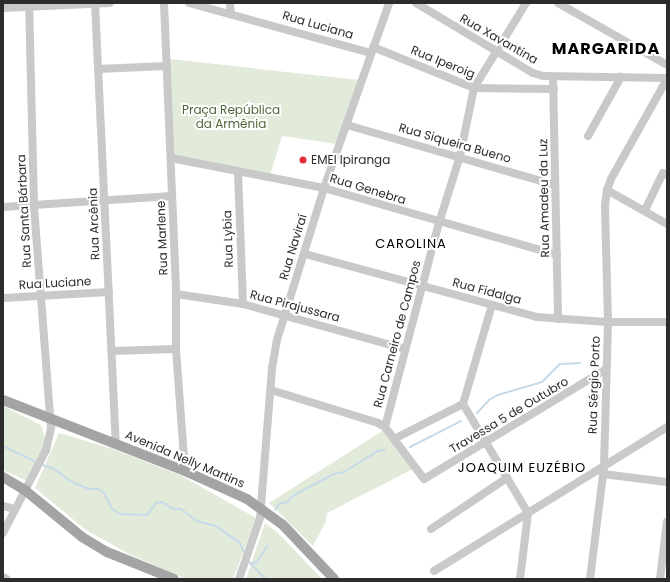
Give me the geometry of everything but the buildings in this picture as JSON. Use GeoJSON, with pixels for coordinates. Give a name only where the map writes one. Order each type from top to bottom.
{"type":"FeatureCollection","features":[{"type":"Feature","properties":{"kind":"main road","name":"Avenida Nelly Martins"},"geometry":{"type":"LineString","coordinates":[[3,400],[185,471],[247,499],[282,525],[334,579]]}},
{"type":"Feature","properties":{"kind":"main road"},"geometry":{"type":"LineString","coordinates":[[3,477],[26,491],[94,545],[174,579]]}},
{"type":"Feature","properties":{"kind":"street"},"geometry":{"type":"LineString","coordinates":[[3,8],[29,5],[110,3]]}},
{"type":"Feature","properties":{"kind":"street","name":"Rua Marlene"},"geometry":{"type":"LineString","coordinates":[[164,3],[176,294],[176,349],[185,471]]}},
{"type":"Feature","properties":{"kind":"street","name":"Rua Luciana"},"geometry":{"type":"LineString","coordinates":[[189,3],[372,50]]}},
{"type":"Feature","properties":{"kind":"street"},"geometry":{"type":"LineString","coordinates":[[230,3],[231,14]]}},
{"type":"Feature","properties":{"kind":"street","name":"Rua Naviraí"},"geometry":{"type":"LineString","coordinates":[[241,576],[252,544],[261,508],[271,390],[277,340],[305,254],[324,188],[389,3]]}},
{"type":"Feature","properties":{"kind":"street","name":"Rua Xavantina"},"geometry":{"type":"LineString","coordinates":[[416,3],[496,53],[533,73],[553,76],[667,78]]}},
{"type":"Feature","properties":{"kind":"street","name":"Rua Carneiro de Campos"},"geometry":{"type":"LineString","coordinates":[[385,427],[439,223],[460,156],[474,88],[526,3]]}},
{"type":"Feature","properties":{"kind":"street"},"geometry":{"type":"LineString","coordinates":[[558,3],[667,65]]}},
{"type":"Feature","properties":{"kind":"street","name":"Rua Arcênia"},"geometry":{"type":"LineString","coordinates":[[95,4],[116,444]]}},
{"type":"Feature","properties":{"kind":"street","name":"Rua Santa Bárbara"},"geometry":{"type":"LineString","coordinates":[[3,533],[35,474],[50,440],[50,418],[42,294],[34,205],[29,5]]}},
{"type":"Feature","properties":{"kind":"street","name":"Rua Iperoig"},"geometry":{"type":"LineString","coordinates":[[372,50],[474,88],[554,89]]}},
{"type":"Feature","properties":{"kind":"street"},"geometry":{"type":"LineString","coordinates":[[98,69],[167,66]]}},
{"type":"Feature","properties":{"kind":"street","name":"Rua Amadeu da Luz"},"geometry":{"type":"LineString","coordinates":[[553,76],[558,319]]}},
{"type":"Feature","properties":{"kind":"street"},"geometry":{"type":"LineString","coordinates":[[588,136],[621,77]]}},
{"type":"Feature","properties":{"kind":"street","name":"Rua Sérgio Porto"},"geometry":{"type":"LineString","coordinates":[[590,579],[604,466],[608,322],[605,206],[607,190],[611,179],[664,91],[667,78]]}},
{"type":"Feature","properties":{"kind":"street","name":"Rua Siqueira Bueno"},"geometry":{"type":"LineString","coordinates":[[347,125],[460,156],[555,185]]}},
{"type":"Feature","properties":{"kind":"street","name":"Rua Genebra"},"geometry":{"type":"LineString","coordinates":[[170,158],[238,173],[324,188],[439,223],[557,255]]}},
{"type":"Feature","properties":{"kind":"street","name":"Rua Lybia"},"geometry":{"type":"LineString","coordinates":[[238,173],[243,304]]}},
{"type":"Feature","properties":{"kind":"street"},"geometry":{"type":"LineString","coordinates":[[645,210],[665,174]]}},
{"type":"Feature","properties":{"kind":"street"},"geometry":{"type":"LineString","coordinates":[[607,190],[645,210],[667,224]]}},
{"type":"Feature","properties":{"kind":"street"},"geometry":{"type":"LineString","coordinates":[[3,207],[105,199],[172,196]]}},
{"type":"Feature","properties":{"kind":"street","name":"Rua Fidalga"},"geometry":{"type":"LineString","coordinates":[[305,254],[537,317],[608,322],[667,322]]}},
{"type":"Feature","properties":{"kind":"street","name":"Rua Luciane"},"geometry":{"type":"LineString","coordinates":[[3,298],[42,294],[109,292]]}},
{"type":"Feature","properties":{"kind":"street","name":"Rua Pirajussara"},"geometry":{"type":"LineString","coordinates":[[176,294],[243,304],[405,349]]}},
{"type":"Feature","properties":{"kind":"street"},"geometry":{"type":"LineString","coordinates":[[271,390],[378,423],[385,427],[394,439],[463,404],[492,305]]}},
{"type":"Feature","properties":{"kind":"street"},"geometry":{"type":"LineString","coordinates":[[112,351],[176,349]]}},
{"type":"Feature","properties":{"kind":"street","name":"Travessa 5 de Outubro"},"geometry":{"type":"LineString","coordinates":[[394,439],[424,479],[606,370]]}},
{"type":"Feature","properties":{"kind":"street"},"geometry":{"type":"LineString","coordinates":[[463,404],[528,513],[520,579]]}},
{"type":"Feature","properties":{"kind":"street"},"geometry":{"type":"LineString","coordinates":[[434,571],[667,426]]}},
{"type":"Feature","properties":{"kind":"street"},"geometry":{"type":"LineString","coordinates":[[603,474],[667,482]]}},
{"type":"Feature","properties":{"kind":"street"},"geometry":{"type":"LineString","coordinates":[[431,529],[507,478]]}},
{"type":"Feature","properties":{"kind":"street"},"geometry":{"type":"LineString","coordinates":[[3,506],[15,509]]}},
{"type":"Feature","properties":{"kind":"street"},"geometry":{"type":"LineString","coordinates":[[660,579],[667,521]]}},
{"type":"Feature","properties":{"kind":"street"},"geometry":{"type":"LineString","coordinates":[[3,577],[7,579]]}},
{"type":"Feature","properties":{"kind":"green space","name":"Praça República da Armênia"},"geometry":{"type":"Polygon","coordinates":[[[169,59],[359,80],[338,144],[282,136],[270,175],[173,155],[169,59]]]}},
{"type":"Feature","properties":{"kind":"green space"},"geometry":{"type":"Polygon","coordinates":[[[3,406],[41,425],[45,438],[43,451],[27,481],[3,470],[3,406]]]}},
{"type":"Feature","properties":{"kind":"green space"},"geometry":{"type":"Polygon","coordinates":[[[384,430],[413,469],[327,513],[326,521],[313,546],[269,503],[384,430]]]}},
{"type":"Feature","properties":{"kind":"green space"},"geometry":{"type":"Polygon","coordinates":[[[59,433],[113,449],[182,476],[256,518],[233,579],[186,579],[131,555],[86,530],[35,488],[59,433]]]}},
{"type":"Feature","properties":{"kind":"green space"},"geometry":{"type":"Polygon","coordinates":[[[265,523],[278,533],[322,579],[246,579],[265,523]]]}},
{"type":"Feature","properties":{"kind":"waterway"},"geometry":{"type":"LineString","coordinates":[[477,413],[489,400],[498,395],[542,382],[560,364],[580,363]]}},
{"type":"Feature","properties":{"kind":"waterway"},"geometry":{"type":"LineString","coordinates":[[410,447],[461,421]]}},
{"type":"Feature","properties":{"kind":"waterway"},"geometry":{"type":"LineString","coordinates":[[3,446],[36,462]]}},
{"type":"Feature","properties":{"kind":"waterway"},"geometry":{"type":"LineString","coordinates":[[275,510],[280,503],[286,503],[294,495],[334,474],[344,472],[377,451],[385,450]]}},
{"type":"Feature","properties":{"kind":"waterway"},"geometry":{"type":"LineString","coordinates":[[40,464],[54,469],[70,481],[89,489],[98,489],[104,493],[112,509],[120,514],[147,515],[156,503],[162,502],[173,509],[181,509],[197,521],[216,526],[239,542],[245,554]]}},
{"type":"Feature","properties":{"kind":"waterway"},"geometry":{"type":"LineString","coordinates":[[251,563],[257,562],[268,545]]}},
{"type":"Feature","properties":{"kind":"waterway"},"geometry":{"type":"LineString","coordinates":[[247,560],[266,579]]}},
{"type":"Feature","properties":{"kind":"place","name":"EMEI Ipiranga"},"geometry":{"type":"Point","coordinates":[303,160]}},
{"type":"Feature","properties":{"kind":"district","name":"MARGARIDA"},"geometry":{"type":"Point","coordinates":[606,49]}},
{"type":"Feature","properties":{"kind":"district","name":"CAROLINA"},"geometry":{"type":"Point","coordinates":[411,244]}},
{"type":"Feature","properties":{"kind":"district","name":"JOAQUIM EUZÉBIO"},"geometry":{"type":"Point","coordinates":[522,468]}}]}
